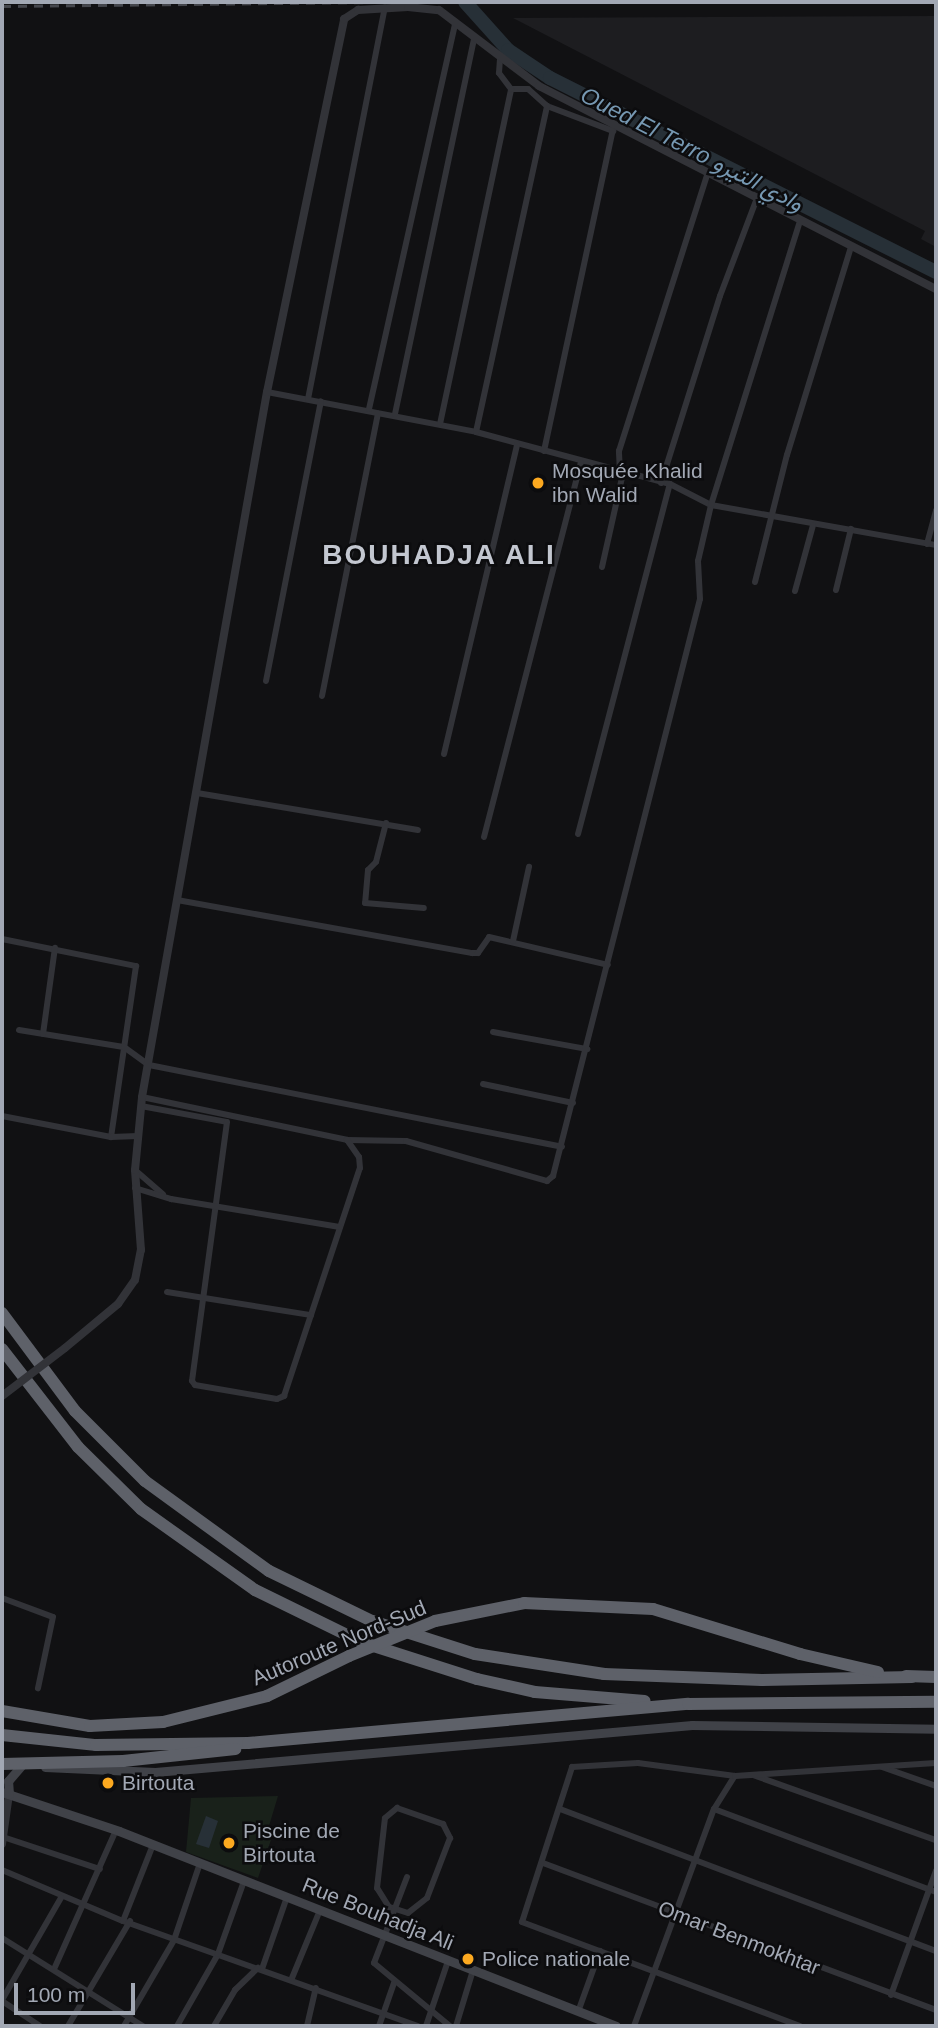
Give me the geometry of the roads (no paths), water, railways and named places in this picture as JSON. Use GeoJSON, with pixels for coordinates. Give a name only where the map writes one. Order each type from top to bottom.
{"type":"FeatureCollection","features":[{"type":"Feature","properties":{"kind":"highway"},"geometry":{"type":"LineString","coordinates":[[2,1313],[75,1411],[155,1489],[269,1571],[372,1621],[475,1654],[592,1673],[762,1680],[912,1677]]}},
{"type":"Feature","properties":{"kind":"highway"},"geometry":{"type":"LineString","coordinates":[[2,1349],[78,1447],[141,1509],[255,1590],[361,1642],[477,1679],[535,1692],[688,1704]]}},
{"type":"Feature","properties":{"kind":"highway","name":"Autoroute Nord-Sud"},"geometry":{"type":"LineString","coordinates":[[2,1711],[90,1726],[163,1722],[257,1700],[349,1656],[435,1621],[524,1603],[653,1609],[800,1654],[912,1677],[936,1677]]}},
{"type":"Feature","properties":{"kind":"highway"},"geometry":{"type":"LineString","coordinates":[[2,1735],[96,1745],[278,1741],[688,1704],[936,1702]]}},
{"type":"Feature","properties":{"kind":"highway"},"geometry":{"type":"LineString","coordinates":[[2,1765],[215,1753],[278,1741]]}},
{"type":"Feature","properties":{"kind":"main road"},"geometry":{"type":"LineString","coordinates":[[37,1765],[62,1770],[155,1772],[692,1725],[936,1729]]}},
{"type":"Feature","properties":{"kind":"main road"},"geometry":{"type":"LineString","coordinates":[[5,1793],[8,1781],[22,1765]]}},
{"type":"Feature","properties":{"kind":"main road","name":"Rue Bouhadja Ali"},"geometry":{"type":"LineString","coordinates":[[5,1793],[116,1830],[616,2026]]}},
{"type":"Feature","properties":{"kind":"street"},"geometry":{"type":"LineString","coordinates":[[307,399],[385,8]]}},
{"type":"Feature","properties":{"kind":"street"},"geometry":{"type":"LineString","coordinates":[[2,1396],[118,1304],[135,1280],[141,1250],[135,1170],[142,1097],[267,392],[338,32],[344,19],[358,10],[439,10],[500,60],[614,128],[936,289]]}},
{"type":"Feature","properties":{"kind":"street"},"geometry":{"type":"LineString","coordinates":[[369,409],[455,23]]}},
{"type":"Feature","properties":{"kind":"street"},"geometry":{"type":"LineString","coordinates":[[395,414],[474,39]]}},
{"type":"Feature","properties":{"kind":"street"},"geometry":{"type":"LineString","coordinates":[[440,424],[511,89],[499,73],[500,60]]}},
{"type":"Feature","properties":{"kind":"street"},"geometry":{"type":"LineString","coordinates":[[511,89],[528,89],[547,106],[614,128]]}},
{"type":"Feature","properties":{"kind":"street"},"geometry":{"type":"LineString","coordinates":[[476,432],[547,106]]}},
{"type":"Feature","properties":{"kind":"street"},"geometry":{"type":"LineString","coordinates":[[544,451],[614,128]]}},
{"type":"Feature","properties":{"kind":"street"},"geometry":{"type":"LineString","coordinates":[[602,567],[622,473],[619,451],[708,173]]}},
{"type":"Feature","properties":{"kind":"street"},"geometry":{"type":"LineString","coordinates":[[661,483],[720,296],[757,198]]}},
{"type":"Feature","properties":{"kind":"street"},"geometry":{"type":"LineString","coordinates":[[142,1097],[347,1140],[406,1141],[547,1181],[562,1147],[701,599],[698,561],[711,505],[800,220]]}},
{"type":"Feature","properties":{"kind":"street"},"geometry":{"type":"LineString","coordinates":[[755,582],[851,247]]}},
{"type":"Feature","properties":{"kind":"street"},"geometry":{"type":"LineString","coordinates":[[267,392],[369,409],[476,432],[670,484],[711,505],[771,519],[851,529],[936,545]]}},
{"type":"Feature","properties":{"kind":"street"},"geometry":{"type":"LineString","coordinates":[[266,681],[321,401]]}},
{"type":"Feature","properties":{"kind":"street"},"geometry":{"type":"LineString","coordinates":[[322,696],[378,413]]}},
{"type":"Feature","properties":{"kind":"street"},"geometry":{"type":"LineString","coordinates":[[444,754],[517,444]]}},
{"type":"Feature","properties":{"kind":"street"},"geometry":{"type":"LineString","coordinates":[[484,837],[581,462]]}},
{"type":"Feature","properties":{"kind":"street"},"geometry":{"type":"LineString","coordinates":[[578,834],[670,484]]}},
{"type":"Feature","properties":{"kind":"street"},"geometry":{"type":"LineString","coordinates":[[927,544],[936,510]]}},
{"type":"Feature","properties":{"kind":"street"},"geometry":{"type":"LineString","coordinates":[[795,591],[813,525]]}},
{"type":"Feature","properties":{"kind":"street"},"geometry":{"type":"LineString","coordinates":[[836,590],[851,529]]}},
{"type":"Feature","properties":{"kind":"street"},"geometry":{"type":"LineString","coordinates":[[197,793],[418,830]]}},
{"type":"Feature","properties":{"kind":"street"},"geometry":{"type":"LineString","coordinates":[[386,823],[376,862],[368,870],[365,903],[424,908]]}},
{"type":"Feature","properties":{"kind":"street"},"geometry":{"type":"LineString","coordinates":[[513,941],[529,867]]}},
{"type":"Feature","properties":{"kind":"street"},"geometry":{"type":"LineString","coordinates":[[177,900],[472,953],[481,949],[485,937],[513,941],[608,965]]}},
{"type":"Feature","properties":{"kind":"street"},"geometry":{"type":"LineString","coordinates":[[2,939],[135,963],[111,1137]]}},
{"type":"Feature","properties":{"kind":"street"},"geometry":{"type":"LineString","coordinates":[[43,1034],[55,948]]}},
{"type":"Feature","properties":{"kind":"street"},"geometry":{"type":"LineString","coordinates":[[19,1030],[124,1047],[149,1065],[562,1147]]}},
{"type":"Feature","properties":{"kind":"street"},"geometry":{"type":"LineString","coordinates":[[493,1031],[587,1049]]}},
{"type":"Feature","properties":{"kind":"street"},"geometry":{"type":"LineString","coordinates":[[483,1084],[573,1103]]}},
{"type":"Feature","properties":{"kind":"street"},"geometry":{"type":"LineString","coordinates":[[141,1107],[227,1122],[193,1383],[277,1399],[284,1396],[360,1168],[359,1157],[347,1140]]}},
{"type":"Feature","properties":{"kind":"street"},"geometry":{"type":"LineString","coordinates":[[2,1116],[111,1137],[138,1136]]}},
{"type":"Feature","properties":{"kind":"street"},"geometry":{"type":"LineString","coordinates":[[135,1170],[167,1197]]}},
{"type":"Feature","properties":{"kind":"street"},"geometry":{"type":"LineString","coordinates":[[135,1188],[218,1207],[340,1227]]}},
{"type":"Feature","properties":{"kind":"street"},"geometry":{"type":"LineString","coordinates":[[167,1292],[311,1315]]}},
{"type":"Feature","properties":{"kind":"street"},"geometry":{"type":"LineString","coordinates":[[2,1598],[53,1617],[38,1688]]}},
{"type":"Feature","properties":{"kind":"street"},"geometry":{"type":"LineString","coordinates":[[800,2026],[522,1922],[572,1767],[638,1763],[735,1776],[748,1773],[936,1763]]}},
{"type":"Feature","properties":{"kind":"street"},"geometry":{"type":"LineString","coordinates":[[877,1765],[936,1786]]}},
{"type":"Feature","properties":{"kind":"street"},"geometry":{"type":"LineString","coordinates":[[748,1773],[936,1840]]}},
{"type":"Feature","properties":{"kind":"street"},"geometry":{"type":"LineString","coordinates":[[634,2026],[714,1809],[735,1776]]}},
{"type":"Feature","properties":{"kind":"street"},"geometry":{"type":"LineString","coordinates":[[5,1793],[2,1841],[100,1869]]}},
{"type":"Feature","properties":{"kind":"street"},"geometry":{"type":"LineString","coordinates":[[397,1808],[443,1824],[450,1838],[428,1898],[408,1913],[394,1910],[382,1900],[377,1888],[385,1818],[397,1808]]}},
{"type":"Feature","properties":{"kind":"street"},"geometry":{"type":"LineString","coordinates":[[560,1809],[696,1863],[936,1951]]}},
{"type":"Feature","properties":{"kind":"street"},"geometry":{"type":"LineString","coordinates":[[714,1809],[933,1891]]}},
{"type":"Feature","properties":{"kind":"street"},"geometry":{"type":"LineString","coordinates":[[55,1967],[85,1906],[116,1830]]}},
{"type":"Feature","properties":{"kind":"street"},"geometry":{"type":"LineString","coordinates":[[68,2026],[127,1921],[153,1845]]}},
{"type":"Feature","properties":{"kind":"street"},"geometry":{"type":"LineString","coordinates":[[124,2026],[174,1940],[200,1863]]}},
{"type":"Feature","properties":{"kind":"street","name":"Omar Benmokhtar"},"geometry":{"type":"LineString","coordinates":[[543,1863],[936,2010]]}},
{"type":"Feature","properties":{"kind":"street"},"geometry":{"type":"LineString","coordinates":[[2,1870],[61,1898],[418,2026]]}},
{"type":"Feature","properties":{"kind":"street"},"geometry":{"type":"LineString","coordinates":[[891,1995],[933,1891],[936,1871]]}},
{"type":"Feature","properties":{"kind":"street"},"geometry":{"type":"LineString","coordinates":[[407,1877],[374,1963],[394,1983],[450,2026]]}},
{"type":"Feature","properties":{"kind":"street"},"geometry":{"type":"LineString","coordinates":[[177,2026],[218,1954],[244,1881]]}},
{"type":"Feature","properties":{"kind":"street"},"geometry":{"type":"LineString","coordinates":[[214,2026],[235,1990],[260,1968],[287,1897]]}},
{"type":"Feature","properties":{"kind":"street"},"geometry":{"type":"LineString","coordinates":[[40,2026],[2,2001],[61,1898]]}},
{"type":"Feature","properties":{"kind":"street"},"geometry":{"type":"LineString","coordinates":[[292,1979],[320,1910]]}},
{"type":"Feature","properties":{"kind":"street"},"geometry":{"type":"LineString","coordinates":[[2,1938],[55,1967],[144,2026]]}},
{"type":"Feature","properties":{"kind":"street"},"geometry":{"type":"LineString","coordinates":[[578,2012],[600,1951]]}},
{"type":"Feature","properties":{"kind":"street"},"geometry":{"type":"LineString","coordinates":[[426,2026],[448,1961]]}},
{"type":"Feature","properties":{"kind":"street"},"geometry":{"type":"LineString","coordinates":[[456,2026],[473,1970]]}},
{"type":"Feature","properties":{"kind":"street"},"geometry":{"type":"LineString","coordinates":[[379,2026],[394,1983]]}},
{"type":"Feature","properties":{"kind":"street"},"geometry":{"type":"LineString","coordinates":[[307,2026],[316,1988]]}},
{"type":"Feature","properties":{"kind":"waterway","name":"Oued El Terro وادي التيرو"},"geometry":{"type":"LineString","coordinates":[[465,2],[508,50],[550,78],[936,272]]}},
{"type":"Feature","properties":{"kind":"railway"},"geometry":{"type":"LineString","coordinates":[[2,6],[373,2]]}},
{"type":"Feature","properties":{"kind":"place","name":"Mosquée Khalid ibn Walid"},"geometry":{"type":"Point","coordinates":[538,483]}},
{"type":"Feature","properties":{"kind":"place","name":"Birtouta"},"geometry":{"type":"Point","coordinates":[108,1783]}},
{"type":"Feature","properties":{"kind":"place","name":"Piscine de Birtouta"},"geometry":{"type":"Point","coordinates":[229,1843]}},
{"type":"Feature","properties":{"kind":"place","name":"Police nationale"},"geometry":{"type":"Point","coordinates":[468,1959]}},
{"type":"Feature","properties":{"kind":"district","name":"BOUHADJA ALI"},"geometry":{"type":"Point","coordinates":[439,555]}}]}
